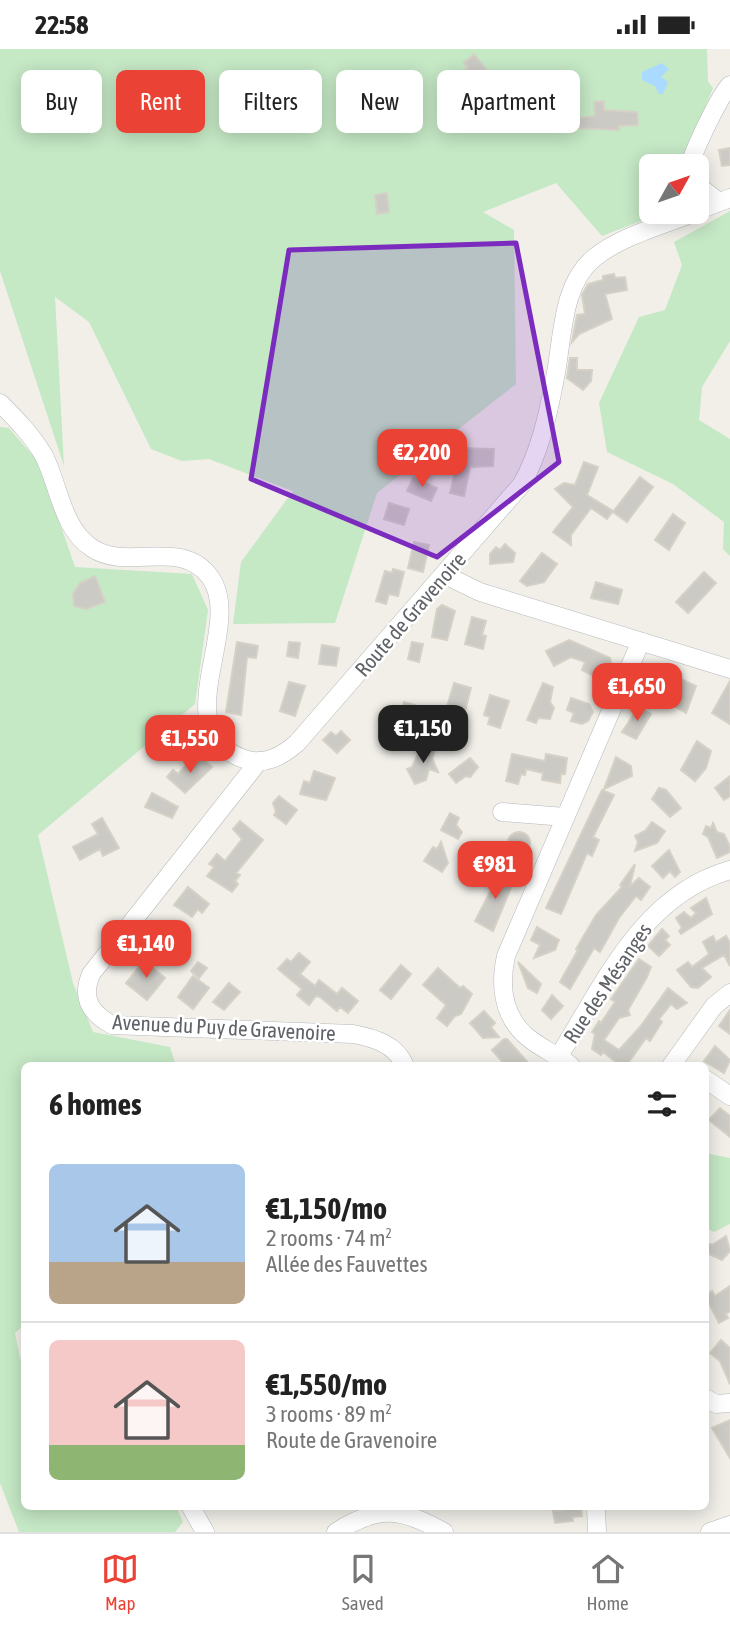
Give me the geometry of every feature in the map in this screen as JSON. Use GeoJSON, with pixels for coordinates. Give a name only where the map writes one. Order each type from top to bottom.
{"type":"FeatureCollection","features":[{"type":"Feature","properties":{"kind":"street"},"geometry":{"type":"LineString","coordinates":[[694,154],[715,106],[730,85]]}},
{"type":"Feature","properties":{"kind":"street"},"geometry":{"type":"LineString","coordinates":[[709,191],[725,200]]}},
{"type":"Feature","properties":{"kind":"street","name":"Route de Gravenoire"},"geometry":{"type":"LineString","coordinates":[[259,761],[277,757],[297,743],[514,495],[537,455],[556,377],[566,314],[579,277],[594,258],[612,246],[659,224]]}},
{"type":"Feature","properties":{"kind":"street"},"geometry":{"type":"LineString","coordinates":[[0,403],[39,448],[72,527],[83,542],[106,556],[115,558],[182,558],[197,564],[210,576],[217,589],[219,606],[208,719],[213,733],[225,748],[238,756],[259,761]]}},
{"type":"Feature","properties":{"kind":"street"},"geometry":{"type":"LineString","coordinates":[[445,575],[480,592],[549,611],[640,643],[730,669]]}},
{"type":"Feature","properties":{"kind":"street"},"geometry":{"type":"LineString","coordinates":[[565,1061],[524,1035],[509,1011],[500,981],[506,956],[640,643]]}},
{"type":"Feature","properties":{"kind":"street","name":"Avenue du Puy de Gravenoire"},"geometry":{"type":"LineString","coordinates":[[259,761],[91,974],[86,987],[88,1003],[96,1016],[112,1025],[353,1034],[374,1038],[390,1047],[402,1062]]}},
{"type":"Feature","properties":{"kind":"street"},"geometry":{"type":"LineString","coordinates":[[502,812],[565,817]]}},
{"type":"Feature","properties":{"kind":"street","name":"Rue des Mésanges"},"geometry":{"type":"LineString","coordinates":[[565,1061],[636,931],[662,906],[708,876],[730,870]]}},
{"type":"Feature","properties":{"kind":"street"},"geometry":{"type":"LineString","coordinates":[[680,1062],[714,1006],[730,993]]}},
{"type":"Feature","properties":{"kind":"street"},"geometry":{"type":"LineString","coordinates":[[709,1082],[730,1096]]}},
{"type":"Feature","properties":{"kind":"street"},"geometry":{"type":"LineString","coordinates":[[709,1400],[716,1404],[730,1402]]}},
{"type":"Feature","properties":{"kind":"street"},"geometry":{"type":"LineString","coordinates":[[193,1510],[205,1532]]}},
{"type":"Feature","properties":{"kind":"street"},"geometry":{"type":"LineString","coordinates":[[596,1510],[597,1532]]}},
{"type":"Feature","properties":{"kind":"street"},"geometry":{"type":"LineString","coordinates":[[336,1532],[356,1512],[384,1511],[417,1517],[444,1532]]}},
{"type":"Feature","properties":{"kind":"street"},"geometry":{"type":"LineString","coordinates":[[710,1532],[730,1525]]}},
{"type":"Feature","properties":{"kind":"highlighted area"},"geometry":{"type":"Polygon","coordinates":[[[516,243],[559,462],[437,557],[251,479],[289,250],[516,243]]]}},
{"type":"Feature","properties":{"kind":"green space"},"geometry":{"type":"Polygon","coordinates":[[[0,49],[707,49],[708,82],[713,88],[686,154],[639,154],[639,222],[602,236],[556,183],[483,212],[514,230],[516,384],[377,493],[335,623],[233,624],[241,562],[293,491],[209,459],[182,461],[151,449],[89,322],[55,297],[64,466],[0,271],[0,49]]]}},
{"type":"Feature","properties":{"kind":"green space"},"geometry":{"type":"Polygon","coordinates":[[[730,211],[730,341],[702,387],[699,420],[730,439],[730,556],[723,549],[724,522],[673,484],[607,452],[599,403],[639,317],[665,310],[682,265],[674,242],[730,211]]]}},
{"type":"Feature","properties":{"kind":"green space"},"geometry":{"type":"Polygon","coordinates":[[[0,427],[9,428],[39,463],[75,567],[192,574],[208,610],[195,704],[38,835],[73,983],[93,1032],[170,1047],[175,1062],[21,1062],[21,1328],[15,1333],[21,1360],[21,1510],[177,1510],[183,1522],[175,1532],[19,1532],[0,1483],[0,427]]]}},
{"type":"Feature","properties":{"kind":"green space"},"geometry":{"type":"Polygon","coordinates":[[[709,1154],[730,1158],[730,1224],[714,1232],[709,1230],[709,1154]]]}},
{"type":"Feature","properties":{"kind":"water"},"geometry":{"type":"Polygon","coordinates":[[[662,63],[669,69],[661,77],[668,82],[663,94],[659,94],[655,86],[642,80],[642,72],[662,63]]]}},
{"type":"Feature","properties":{"kind":"building"},"geometry":{"type":"Polygon","coordinates":[[[474,54],[486,69],[464,70],[468,67],[464,63],[474,54]]]}},
{"type":"Feature","properties":{"kind":"building"},"geometry":{"type":"Polygon","coordinates":[[[604,101],[604,110],[637,112],[638,125],[619,126],[619,130],[580,128],[580,118],[595,116],[594,102],[604,101]]]}},
{"type":"Feature","properties":{"kind":"building"},"geometry":{"type":"Polygon","coordinates":[[[730,148],[730,165],[722,166],[719,150],[730,148]]]}},
{"type":"Feature","properties":{"kind":"building"},"geometry":{"type":"Polygon","coordinates":[[[387,193],[389,212],[377,214],[375,195],[387,193]]]}},
{"type":"Feature","properties":{"kind":"building"},"geometry":{"type":"Polygon","coordinates":[[[614,274],[615,278],[625,277],[627,290],[605,294],[612,319],[579,334],[572,342],[577,315],[585,314],[582,295],[588,284],[614,274]]]}},
{"type":"Feature","properties":{"kind":"building"},"geometry":{"type":"Polygon","coordinates":[[[570,358],[577,358],[577,370],[592,370],[591,381],[583,390],[567,378],[570,358]]]}},
{"type":"Feature","properties":{"kind":"building"},"geometry":{"type":"Polygon","coordinates":[[[458,448],[494,449],[493,466],[470,467],[464,496],[450,493],[455,472],[451,472],[451,461],[458,461],[458,448]]]}},
{"type":"Feature","properties":{"kind":"building"},"geometry":{"type":"Polygon","coordinates":[[[584,462],[598,467],[587,495],[613,511],[607,519],[591,508],[571,535],[571,545],[553,532],[573,507],[555,489],[564,483],[575,485],[584,462]]]}},
{"type":"Feature","properties":{"kind":"building"},"geometry":{"type":"Polygon","coordinates":[[[640,477],[653,487],[627,522],[613,512],[640,477]]]}},
{"type":"Feature","properties":{"kind":"building"},"geometry":{"type":"Polygon","coordinates":[[[413,478],[437,488],[431,501],[407,491],[413,478]]]}},
{"type":"Feature","properties":{"kind":"building"},"geometry":{"type":"Polygon","coordinates":[[[389,503],[409,509],[404,525],[384,519],[389,503]]]}},
{"type":"Feature","properties":{"kind":"building"},"geometry":{"type":"Polygon","coordinates":[[[673,514],[685,523],[669,550],[655,540],[673,514]]]}},
{"type":"Feature","properties":{"kind":"building"},"geometry":{"type":"Polygon","coordinates":[[[414,542],[429,545],[423,572],[408,568],[414,542]]]}},
{"type":"Feature","properties":{"kind":"building"},"geometry":{"type":"Polygon","coordinates":[[[505,544],[515,553],[513,562],[490,564],[490,554],[496,547],[500,550],[505,544]]]}},
{"type":"Feature","properties":{"kind":"building"},"geometry":{"type":"Polygon","coordinates":[[[542,553],[557,564],[544,582],[527,586],[520,581],[542,553]]]}},
{"type":"Feature","properties":{"kind":"building"},"geometry":{"type":"Polygon","coordinates":[[[393,569],[404,572],[398,596],[389,594],[386,604],[376,601],[385,571],[392,573],[393,569]]]}},
{"type":"Feature","properties":{"kind":"building"},"geometry":{"type":"Polygon","coordinates":[[[704,572],[716,583],[688,613],[676,602],[704,572]]]}},
{"type":"Feature","properties":{"kind":"building"},"geometry":{"type":"Polygon","coordinates":[[[95,576],[105,602],[86,609],[74,606],[73,594],[80,583],[95,576]]]}},
{"type":"Feature","properties":{"kind":"building"},"geometry":{"type":"Polygon","coordinates":[[[596,582],[622,590],[618,604],[591,598],[596,582]]]}},
{"type":"Feature","properties":{"kind":"building"},"geometry":{"type":"Polygon","coordinates":[[[442,605],[455,611],[447,640],[432,637],[437,609],[442,605]]]}},
{"type":"Feature","properties":{"kind":"building"},"geometry":{"type":"Polygon","coordinates":[[[472,617],[486,621],[482,635],[486,636],[483,649],[465,644],[472,617]]]}},
{"type":"Feature","properties":{"kind":"building"},"geometry":{"type":"Polygon","coordinates":[[[569,640],[610,658],[611,663],[605,671],[598,667],[593,676],[582,670],[585,662],[571,657],[554,666],[546,651],[569,640]]]}},
{"type":"Feature","properties":{"kind":"building"},"geometry":{"type":"Polygon","coordinates":[[[237,642],[258,646],[256,658],[247,657],[241,715],[226,712],[237,642]]]}},
{"type":"Feature","properties":{"kind":"building"},"geometry":{"type":"Polygon","coordinates":[[[289,642],[300,643],[298,658],[287,656],[289,642]]]}},
{"type":"Feature","properties":{"kind":"building"},"geometry":{"type":"Polygon","coordinates":[[[412,642],[423,644],[419,662],[408,659],[412,642]]]}},
{"type":"Feature","properties":{"kind":"building"},"geometry":{"type":"Polygon","coordinates":[[[322,645],[339,648],[336,666],[319,664],[322,645]]]}},
{"type":"Feature","properties":{"kind":"building"},"geometry":{"type":"Polygon","coordinates":[[[650,670],[680,685],[683,680],[696,686],[686,713],[671,704],[674,698],[644,683],[650,670]]]}},
{"type":"Feature","properties":{"kind":"building"},"geometry":{"type":"Polygon","coordinates":[[[730,681],[730,724],[712,713],[730,681]]]}},
{"type":"Feature","properties":{"kind":"building"},"geometry":{"type":"Polygon","coordinates":[[[289,682],[305,686],[295,716],[280,711],[289,682]]]}},
{"type":"Feature","properties":{"kind":"building"},"geometry":{"type":"Polygon","coordinates":[[[454,683],[471,688],[462,723],[444,717],[454,683]]]}},
{"type":"Feature","properties":{"kind":"building"},"geometry":{"type":"Polygon","coordinates":[[[543,683],[553,687],[550,702],[554,708],[550,719],[538,718],[536,723],[527,720],[543,683]]]}},
{"type":"Feature","properties":{"kind":"building"},"geometry":{"type":"Polygon","coordinates":[[[490,695],[509,701],[500,728],[488,724],[490,717],[484,715],[490,695]]]}},
{"type":"Feature","properties":{"kind":"building"},"geometry":{"type":"Polygon","coordinates":[[[571,698],[589,704],[593,712],[588,721],[582,724],[571,721],[574,713],[567,710],[571,698]]]}},
{"type":"Feature","properties":{"kind":"building"},"geometry":{"type":"Polygon","coordinates":[[[404,702],[427,709],[422,726],[399,721],[404,702]]]}},
{"type":"Feature","properties":{"kind":"building"},"geometry":{"type":"Polygon","coordinates":[[[638,708],[651,714],[636,739],[622,732],[638,708]]]}},
{"type":"Feature","properties":{"kind":"building"},"geometry":{"type":"Polygon","coordinates":[[[341,731],[350,740],[337,753],[323,740],[331,732],[336,736],[341,731]]]}},
{"type":"Feature","properties":{"kind":"building"},"geometry":{"type":"Polygon","coordinates":[[[697,741],[711,751],[706,768],[695,781],[681,770],[697,741]]]}},
{"type":"Feature","properties":{"kind":"building"},"geometry":{"type":"Polygon","coordinates":[[[422,745],[435,750],[432,758],[438,772],[429,769],[426,780],[415,784],[407,769],[412,767],[422,745]]]}},
{"type":"Feature","properties":{"kind":"building"},"geometry":{"type":"Polygon","coordinates":[[[512,754],[545,761],[546,754],[567,758],[565,774],[561,774],[560,783],[542,780],[543,773],[526,769],[518,784],[506,781],[512,754]]]}},
{"type":"Feature","properties":{"kind":"building"},"geometry":{"type":"Polygon","coordinates":[[[200,757],[212,767],[185,793],[167,777],[173,770],[178,774],[187,764],[191,767],[200,757]]]}},
{"type":"Feature","properties":{"kind":"building"},"geometry":{"type":"Polygon","coordinates":[[[616,757],[631,766],[632,776],[604,789],[616,757]]]}},
{"type":"Feature","properties":{"kind":"building"},"geometry":{"type":"Polygon","coordinates":[[[470,758],[478,767],[470,777],[466,776],[456,783],[449,774],[470,758]]]}},
{"type":"Feature","properties":{"kind":"building"},"geometry":{"type":"Polygon","coordinates":[[[314,771],[335,778],[326,800],[300,794],[304,781],[310,783],[314,771]]]}},
{"type":"Feature","properties":{"kind":"building"},"geometry":{"type":"Polygon","coordinates":[[[730,776],[730,796],[724,800],[715,788],[730,776]]]}},
{"type":"Feature","properties":{"kind":"building"},"geometry":{"type":"Polygon","coordinates":[[[659,788],[666,790],[681,808],[670,817],[652,799],[659,788]]]}},
{"type":"Feature","properties":{"kind":"building"},"geometry":{"type":"Polygon","coordinates":[[[602,790],[614,795],[593,837],[599,840],[592,856],[587,853],[561,914],[546,908],[602,790]]]}},
{"type":"Feature","properties":{"kind":"building"},"geometry":{"type":"Polygon","coordinates":[[[152,793],[178,807],[172,818],[145,807],[152,793]]]}},
{"type":"Feature","properties":{"kind":"building"},"geometry":{"type":"Polygon","coordinates":[[[279,796],[297,810],[286,824],[274,815],[276,812],[273,803],[279,796]]]}},
{"type":"Feature","properties":{"kind":"building"},"geometry":{"type":"Polygon","coordinates":[[[450,813],[459,818],[456,825],[462,832],[458,839],[441,830],[450,813]]]}},
{"type":"Feature","properties":{"kind":"building"},"geometry":{"type":"Polygon","coordinates":[[[102,818],[119,848],[103,856],[100,849],[80,860],[73,847],[98,834],[92,824],[102,818]]]}},
{"type":"Feature","properties":{"kind":"building"},"geometry":{"type":"Polygon","coordinates":[[[240,821],[263,840],[236,873],[240,875],[232,892],[207,876],[214,867],[209,864],[217,854],[225,861],[242,839],[233,829],[240,821]]]}},
{"type":"Feature","properties":{"kind":"building"},"geometry":{"type":"Polygon","coordinates":[[[652,822],[665,831],[657,843],[635,851],[638,842],[635,836],[645,831],[652,822]]]}},
{"type":"Feature","properties":{"kind":"building"},"geometry":{"type":"Polygon","coordinates":[[[713,823],[717,832],[724,834],[730,847],[730,852],[717,858],[708,837],[703,834],[706,826],[711,828],[713,823]]]}},
{"type":"Feature","properties":{"kind":"building"},"geometry":{"type":"Polygon","coordinates":[[[519,832],[527,835],[530,843],[527,851],[519,854],[511,851],[508,843],[511,835],[519,832]]]}},
{"type":"Feature","properties":{"kind":"building"},"geometry":{"type":"Polygon","coordinates":[[[441,842],[448,863],[442,872],[424,861],[433,847],[437,849],[441,842]]]}},
{"type":"Feature","properties":{"kind":"building"},"geometry":{"type":"Polygon","coordinates":[[[669,850],[680,872],[675,877],[670,871],[663,878],[652,866],[669,850]]]}},
{"type":"Feature","properties":{"kind":"building"},"geometry":{"type":"Polygon","coordinates":[[[635,864],[630,886],[639,878],[650,887],[641,900],[636,896],[619,918],[600,952],[594,948],[570,989],[560,982],[578,950],[576,949],[596,915],[622,887],[620,885],[635,864]]]}},
{"type":"Feature","properties":{"kind":"building"},"geometry":{"type":"Polygon","coordinates":[[[501,871],[515,878],[493,931],[475,921],[501,871]]]}},
{"type":"Feature","properties":{"kind":"building"},"geometry":{"type":"Polygon","coordinates":[[[188,887],[209,904],[202,913],[198,909],[192,917],[174,905],[188,887]]]}},
{"type":"Feature","properties":{"kind":"building"},"geometry":{"type":"Polygon","coordinates":[[[706,898],[712,914],[681,934],[679,931],[682,928],[676,918],[684,912],[691,918],[696,913],[691,908],[706,898]]]}},
{"type":"Feature","properties":{"kind":"building"},"geometry":{"type":"Polygon","coordinates":[[[156,921],[183,937],[176,946],[182,950],[173,961],[145,934],[156,921]]]}},
{"type":"Feature","properties":{"kind":"building"},"geometry":{"type":"Polygon","coordinates":[[[537,927],[559,940],[555,950],[534,958],[540,945],[531,940],[537,927]]]}},
{"type":"Feature","properties":{"kind":"building"},"geometry":{"type":"Polygon","coordinates":[[[662,929],[669,936],[665,940],[670,945],[659,956],[648,946],[662,929]]]}},
{"type":"Feature","properties":{"kind":"building"},"geometry":{"type":"Polygon","coordinates":[[[713,936],[716,942],[726,936],[730,943],[730,966],[724,955],[702,968],[711,977],[698,988],[691,987],[677,970],[688,962],[692,967],[709,954],[703,942],[713,936]]]}},
{"type":"Feature","properties":{"kind":"building"},"geometry":{"type":"Polygon","coordinates":[[[299,953],[310,962],[300,974],[315,986],[319,980],[337,994],[342,988],[358,1001],[348,1013],[340,1007],[337,1011],[320,997],[316,996],[309,1005],[297,995],[302,989],[278,969],[287,959],[291,962],[299,953]]]}},
{"type":"Feature","properties":{"kind":"building"},"geometry":{"type":"Polygon","coordinates":[[[639,959],[651,967],[628,1010],[630,1015],[619,1018],[604,1040],[619,1050],[640,1027],[668,988],[687,1003],[677,1009],[671,1004],[659,1019],[662,1022],[650,1041],[646,1038],[629,1062],[616,1062],[603,1052],[601,1055],[592,1049],[595,1034],[592,1032],[615,1002],[611,999],[639,959]]]}},
{"type":"Feature","properties":{"kind":"building"},"geometry":{"type":"Polygon","coordinates":[[[144,961],[165,978],[147,1000],[126,983],[144,961]]]}},
{"type":"Feature","properties":{"kind":"building"},"geometry":{"type":"Polygon","coordinates":[[[198,962],[207,968],[199,978],[191,971],[198,962]]]}},
{"type":"Feature","properties":{"kind":"building"},"geometry":{"type":"Polygon","coordinates":[[[518,962],[541,984],[537,993],[528,988],[518,962]]]}},
{"type":"Feature","properties":{"kind":"building"},"geometry":{"type":"Polygon","coordinates":[[[401,965],[411,974],[391,999],[380,990],[401,965]]]}},
{"type":"Feature","properties":{"kind":"building"},"geometry":{"type":"Polygon","coordinates":[[[438,968],[460,988],[463,986],[472,994],[461,1014],[455,1016],[447,1026],[437,1018],[446,1005],[423,985],[438,968]]]}},
{"type":"Feature","properties":{"kind":"building"},"geometry":{"type":"Polygon","coordinates":[[[193,976],[209,988],[193,1009],[178,997],[193,976]]]}},
{"type":"Feature","properties":{"kind":"building"},"geometry":{"type":"Polygon","coordinates":[[[229,983],[240,992],[224,1010],[213,1002],[229,983]]]}},
{"type":"Feature","properties":{"kind":"building"},"geometry":{"type":"Polygon","coordinates":[[[552,995],[563,1006],[551,1019],[542,1010],[552,995]]]}},
{"type":"Feature","properties":{"kind":"building"},"geometry":{"type":"Polygon","coordinates":[[[730,1010],[730,1034],[719,1026],[730,1010]]]}},
{"type":"Feature","properties":{"kind":"building"},"geometry":{"type":"Polygon","coordinates":[[[484,1011],[495,1023],[491,1027],[499,1037],[483,1038],[470,1023],[484,1011]]]}},
{"type":"Feature","properties":{"kind":"building"},"geometry":{"type":"Polygon","coordinates":[[[507,1039],[527,1062],[502,1062],[492,1050],[507,1039]]]}},
{"type":"Feature","properties":{"kind":"building"},"geometry":{"type":"Polygon","coordinates":[[[715,1046],[730,1060],[724,1073],[704,1061],[715,1046]]]}},
{"type":"Feature","properties":{"kind":"building"},"geometry":{"type":"Polygon","coordinates":[[[720,1108],[730,1116],[730,1137],[709,1120],[720,1108]]]}},
{"type":"Feature","properties":{"kind":"building"},"geometry":{"type":"Polygon","coordinates":[[[726,1236],[730,1251],[722,1260],[709,1254],[709,1244],[712,1245],[726,1236]]]}},
{"type":"Feature","properties":{"kind":"building"},"geometry":{"type":"Polygon","coordinates":[[[730,1286],[730,1311],[726,1314],[728,1318],[719,1323],[709,1304],[709,1293],[712,1291],[715,1296],[730,1286]]]}},
{"type":"Feature","properties":{"kind":"building"},"geometry":{"type":"Polygon","coordinates":[[[721,1340],[730,1348],[730,1384],[720,1361],[710,1353],[721,1340]]]}},
{"type":"Feature","properties":{"kind":"building"},"geometry":{"type":"Polygon","coordinates":[[[730,1420],[730,1458],[712,1428],[730,1420]]]}},
{"type":"Feature","properties":{"kind":"building"},"geometry":{"type":"Polygon","coordinates":[[[581,1510],[582,1516],[572,1517],[573,1521],[555,1523],[553,1511],[581,1510]]]}}]}
